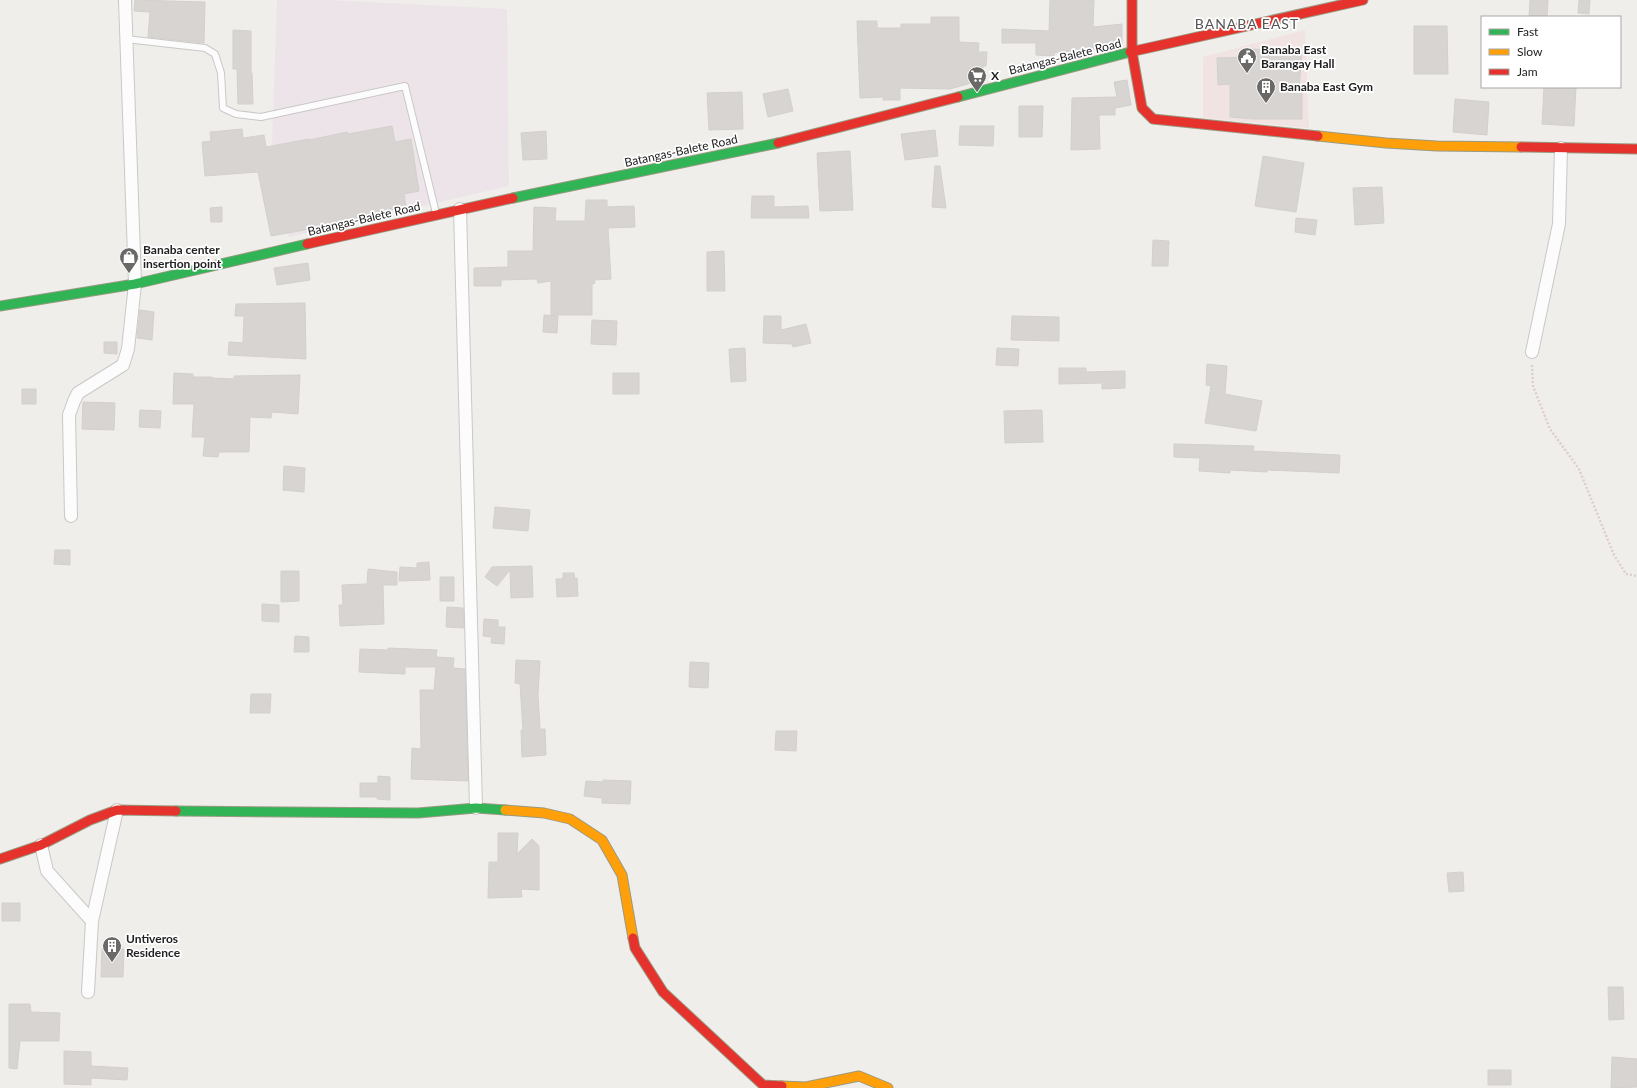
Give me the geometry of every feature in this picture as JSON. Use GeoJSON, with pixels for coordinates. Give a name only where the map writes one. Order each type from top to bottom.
{"type":"FeatureCollection","features":[{"type":"Feature","properties":{"kind":"street"},"geometry":{"type":"LineString","coordinates":[[71,516],[69,415],[78,393],[122,366],[128,349],[135,284],[125,0]]}},
{"type":"Feature","properties":{"kind":"street"},"geometry":{"type":"LineString","coordinates":[[1132,0],[1132,52],[1142,108],[1153,119],[1386,143],[1437,146],[1637,149]]}},
{"type":"Feature","properties":{"kind":"street","name":"Batangas-Balete Road"},"geometry":{"type":"LineString","coordinates":[[0,306],[135,284],[460,209],[796,138],[1132,52],[1363,0]]}},
{"type":"Feature","properties":{"kind":"street"},"geometry":{"type":"LineString","coordinates":[[1532,352],[1559,224],[1561,148]]}},
{"type":"Feature","properties":{"kind":"street"},"geometry":{"type":"LineString","coordinates":[[460,209],[476,808]]}},
{"type":"Feature","properties":{"kind":"street"},"geometry":{"type":"LineString","coordinates":[[0,860],[41,845],[90,820],[117,810],[418,813],[476,808],[544,813],[570,819],[602,840],[622,875],[636,948],[663,992],[763,1085],[806,1087],[859,1076],[888,1088]]}},
{"type":"Feature","properties":{"kind":"street"},"geometry":{"type":"LineString","coordinates":[[88,992],[92,920],[117,810]]}},
{"type":"Feature","properties":{"kind":"street"},"geometry":{"type":"LineString","coordinates":[[41,845],[47,871],[92,920]]}},
{"type":"Feature","properties":{"kind":"lane"},"geometry":{"type":"LineString","coordinates":[[126,39],[205,48],[215,54],[221,72],[222,108],[236,114],[261,117],[405,86],[436,215]]}},
{"type":"Feature","properties":{"kind":"path"},"geometry":{"type":"LineString","coordinates":[[1532,352],[1533,386],[1550,429],[1579,469],[1614,555],[1626,574],[1637,576]]}},
{"type":"Feature","properties":{"kind":"shaded area"},"geometry":{"type":"Polygon","coordinates":[[[277,0],[329,0],[507,9],[509,186],[289,237],[272,140],[277,0]]]}},
{"type":"Feature","properties":{"kind":"shaded area"},"geometry":{"type":"Polygon","coordinates":[[[1305,30],[1309,128],[1203,118],[1203,57],[1305,30]]]}},
{"type":"Feature","properties":{"kind":"building"},"geometry":{"type":"Polygon","coordinates":[[[135,0],[205,2],[204,43],[148,37],[150,12],[134,11],[135,0]]]}},
{"type":"Feature","properties":{"kind":"building"},"geometry":{"type":"Polygon","coordinates":[[[1050,0],[1094,0],[1093,27],[1122,24],[1122,44],[1103,49],[1054,53],[1054,56],[1036,55],[1036,43],[1002,43],[1002,29],[1049,31],[1050,0]]]}},
{"type":"Feature","properties":{"kind":"building"},"geometry":{"type":"Polygon","coordinates":[[[1530,0],[1548,0],[1547,16],[1529,16],[1530,0]]]}},
{"type":"Feature","properties":{"kind":"building"},"geometry":{"type":"Polygon","coordinates":[[[1579,0],[1590,0],[1589,14],[1578,13],[1579,0]]]}},
{"type":"Feature","properties":{"kind":"building"},"geometry":{"type":"Polygon","coordinates":[[[931,17],[959,17],[959,42],[979,43],[978,52],[987,52],[986,66],[983,66],[982,80],[950,89],[900,88],[900,100],[883,100],[883,97],[860,98],[857,21],[877,21],[877,28],[901,28],[901,24],[931,24],[931,17]]]}},
{"type":"Feature","properties":{"kind":"building"},"geometry":{"type":"Polygon","coordinates":[[[1414,26],[1447,26],[1448,74],[1414,74],[1414,26]]]}},
{"type":"Feature","properties":{"kind":"building"},"geometry":{"type":"Polygon","coordinates":[[[233,30],[251,31],[253,104],[238,104],[237,69],[233,69],[233,30]]]}},
{"type":"Feature","properties":{"kind":"building"},"geometry":{"type":"Polygon","coordinates":[[[1251,49],[1302,52],[1299,88],[1302,88],[1302,119],[1253,119],[1230,117],[1230,84],[1218,85],[1217,58],[1252,57],[1251,49]]]}},
{"type":"Feature","properties":{"kind":"building"},"geometry":{"type":"Polygon","coordinates":[[[1127,80],[1131,105],[1115,108],[1115,115],[1099,115],[1100,149],[1071,150],[1072,98],[1117,97],[1114,82],[1127,80]]]}},
{"type":"Feature","properties":{"kind":"building"},"geometry":{"type":"Polygon","coordinates":[[[1544,88],[1576,88],[1574,126],[1542,124],[1544,88]]]}},
{"type":"Feature","properties":{"kind":"building"},"geometry":{"type":"Polygon","coordinates":[[[788,89],[793,111],[768,117],[763,94],[788,89]]]}},
{"type":"Feature","properties":{"kind":"building"},"geometry":{"type":"Polygon","coordinates":[[[742,92],[743,129],[709,130],[707,93],[742,92]]]}},
{"type":"Feature","properties":{"kind":"building"},"geometry":{"type":"Polygon","coordinates":[[[1455,99],[1489,102],[1487,135],[1453,132],[1455,99]]]}},
{"type":"Feature","properties":{"kind":"building"},"geometry":{"type":"Polygon","coordinates":[[[1019,106],[1043,106],[1042,137],[1019,137],[1019,106]]]}},
{"type":"Feature","properties":{"kind":"building"},"geometry":{"type":"Polygon","coordinates":[[[392,126],[395,142],[411,139],[419,191],[404,194],[406,207],[364,215],[365,219],[271,236],[258,172],[205,176],[202,142],[211,141],[210,132],[242,129],[243,138],[264,135],[266,147],[347,132],[348,134],[392,126]]]}},
{"type":"Feature","properties":{"kind":"building"},"geometry":{"type":"Polygon","coordinates":[[[960,126],[994,126],[993,146],[959,145],[960,126]]]}},
{"type":"Feature","properties":{"kind":"building"},"geometry":{"type":"Polygon","coordinates":[[[935,130],[938,156],[905,160],[901,134],[935,130]]]}},
{"type":"Feature","properties":{"kind":"building"},"geometry":{"type":"Polygon","coordinates":[[[546,131],[547,159],[523,160],[521,133],[546,131]]]}},
{"type":"Feature","properties":{"kind":"building"},"geometry":{"type":"Polygon","coordinates":[[[850,151],[853,210],[820,211],[817,153],[850,151]]]}},
{"type":"Feature","properties":{"kind":"building"},"geometry":{"type":"Polygon","coordinates":[[[1263,156],[1304,163],[1296,212],[1255,206],[1263,156]]]}},
{"type":"Feature","properties":{"kind":"building"},"geometry":{"type":"Polygon","coordinates":[[[935,166],[940,166],[946,208],[932,207],[935,166]]]}},
{"type":"Feature","properties":{"kind":"building"},"geometry":{"type":"Polygon","coordinates":[[[1382,187],[1384,223],[1355,225],[1353,188],[1382,187]]]}},
{"type":"Feature","properties":{"kind":"building"},"geometry":{"type":"Polygon","coordinates":[[[752,196],[774,196],[774,207],[808,206],[809,218],[751,218],[752,196]]]}},
{"type":"Feature","properties":{"kind":"building"},"geometry":{"type":"Polygon","coordinates":[[[586,200],[607,200],[607,207],[634,206],[635,227],[608,228],[611,279],[594,280],[595,283],[592,284],[592,315],[551,315],[551,281],[538,283],[537,279],[501,280],[501,286],[474,286],[474,268],[508,267],[508,251],[533,251],[534,207],[556,208],[555,221],[585,221],[586,200]]]}},
{"type":"Feature","properties":{"kind":"building"},"geometry":{"type":"Polygon","coordinates":[[[222,207],[222,222],[211,222],[210,208],[222,207]]]}},
{"type":"Feature","properties":{"kind":"building"},"geometry":{"type":"Polygon","coordinates":[[[1296,218],[1317,220],[1315,235],[1295,232],[1296,218]]]}},
{"type":"Feature","properties":{"kind":"building"},"geometry":{"type":"Polygon","coordinates":[[[1153,240],[1169,241],[1168,266],[1152,266],[1153,240]]]}},
{"type":"Feature","properties":{"kind":"building"},"geometry":{"type":"Polygon","coordinates":[[[724,251],[725,291],[707,291],[707,252],[724,251]]]}},
{"type":"Feature","properties":{"kind":"building"},"geometry":{"type":"Polygon","coordinates":[[[308,263],[310,280],[277,285],[274,268],[308,263]]]}},
{"type":"Feature","properties":{"kind":"building"},"geometry":{"type":"Polygon","coordinates":[[[305,303],[306,359],[228,355],[229,342],[243,343],[244,316],[235,316],[236,304],[305,303]]]}},
{"type":"Feature","properties":{"kind":"building"},"geometry":{"type":"Polygon","coordinates":[[[140,310],[154,312],[152,340],[137,338],[140,310]]]}},
{"type":"Feature","properties":{"kind":"building"},"geometry":{"type":"Polygon","coordinates":[[[544,315],[558,316],[557,333],[543,332],[544,315]]]}},
{"type":"Feature","properties":{"kind":"building"},"geometry":{"type":"Polygon","coordinates":[[[764,316],[781,316],[781,330],[806,324],[811,343],[793,347],[792,344],[763,343],[764,316]]]}},
{"type":"Feature","properties":{"kind":"building"},"geometry":{"type":"Polygon","coordinates":[[[1012,316],[1059,317],[1059,341],[1011,340],[1012,316]]]}},
{"type":"Feature","properties":{"kind":"building"},"geometry":{"type":"Polygon","coordinates":[[[592,320],[617,321],[616,345],[591,344],[592,320]]]}},
{"type":"Feature","properties":{"kind":"building"},"geometry":{"type":"Polygon","coordinates":[[[104,342],[117,342],[117,354],[104,353],[104,342]]]}},
{"type":"Feature","properties":{"kind":"building"},"geometry":{"type":"Polygon","coordinates":[[[745,348],[746,381],[731,382],[729,349],[745,348]]]}},
{"type":"Feature","properties":{"kind":"building"},"geometry":{"type":"Polygon","coordinates":[[[997,348],[1019,349],[1018,366],[996,365],[997,348]]]}},
{"type":"Feature","properties":{"kind":"building"},"geometry":{"type":"Polygon","coordinates":[[[1207,364],[1227,366],[1225,394],[1262,401],[1256,431],[1205,423],[1211,386],[1206,385],[1207,364]]]}},
{"type":"Feature","properties":{"kind":"building"},"geometry":{"type":"Polygon","coordinates":[[[1059,368],[1086,368],[1086,372],[1125,371],[1125,388],[1102,389],[1102,383],[1059,384],[1059,368]]]}},
{"type":"Feature","properties":{"kind":"building"},"geometry":{"type":"Polygon","coordinates":[[[174,373],[193,374],[193,377],[234,379],[234,376],[300,375],[298,414],[272,412],[271,418],[250,417],[249,452],[219,452],[218,457],[203,456],[205,437],[192,437],[194,404],[173,404],[174,373]]]}},
{"type":"Feature","properties":{"kind":"building"},"geometry":{"type":"Polygon","coordinates":[[[613,373],[639,373],[639,394],[613,394],[613,373]]]}},
{"type":"Feature","properties":{"kind":"building"},"geometry":{"type":"Polygon","coordinates":[[[22,389],[36,389],[36,404],[22,404],[22,389]]]}},
{"type":"Feature","properties":{"kind":"building"},"geometry":{"type":"Polygon","coordinates":[[[83,402],[115,403],[114,430],[82,429],[83,402]]]}},
{"type":"Feature","properties":{"kind":"building"},"geometry":{"type":"Polygon","coordinates":[[[140,410],[161,411],[160,428],[139,427],[140,410]]]}},
{"type":"Feature","properties":{"kind":"building"},"geometry":{"type":"Polygon","coordinates":[[[1042,410],[1043,442],[1005,443],[1004,411],[1042,410]]]}},
{"type":"Feature","properties":{"kind":"building"},"geometry":{"type":"Polygon","coordinates":[[[1174,444],[1254,446],[1253,451],[1340,455],[1339,473],[1267,470],[1267,472],[1230,470],[1230,473],[1199,471],[1200,458],[1174,457],[1174,444]]]}},
{"type":"Feature","properties":{"kind":"building"},"geometry":{"type":"Polygon","coordinates":[[[284,466],[305,468],[304,492],[283,490],[284,466]]]}},
{"type":"Feature","properties":{"kind":"building"},"geometry":{"type":"Polygon","coordinates":[[[495,507],[530,510],[528,531],[493,528],[495,507]]]}},
{"type":"Feature","properties":{"kind":"building"},"geometry":{"type":"Polygon","coordinates":[[[55,550],[70,550],[70,565],[54,564],[55,550]]]}},
{"type":"Feature","properties":{"kind":"building"},"geometry":{"type":"Polygon","coordinates":[[[429,562],[430,580],[399,581],[400,567],[417,568],[417,563],[429,562]]]}},
{"type":"Feature","properties":{"kind":"building"},"geometry":{"type":"Polygon","coordinates":[[[532,566],[533,597],[511,598],[510,570],[497,586],[485,577],[492,567],[532,566]]]}},
{"type":"Feature","properties":{"kind":"building"},"geometry":{"type":"Polygon","coordinates":[[[368,569],[397,572],[397,585],[383,585],[384,624],[340,626],[339,605],[343,605],[342,585],[367,584],[368,569]]]}},
{"type":"Feature","properties":{"kind":"building"},"geometry":{"type":"Polygon","coordinates":[[[281,571],[299,571],[299,601],[281,602],[281,571]]]}},
{"type":"Feature","properties":{"kind":"building"},"geometry":{"type":"Polygon","coordinates":[[[563,573],[574,573],[575,579],[577,578],[578,596],[557,597],[556,579],[563,579],[563,573]]]}},
{"type":"Feature","properties":{"kind":"building"},"geometry":{"type":"Polygon","coordinates":[[[440,577],[454,577],[454,601],[440,601],[440,577]]]}},
{"type":"Feature","properties":{"kind":"building"},"geometry":{"type":"Polygon","coordinates":[[[262,604],[279,605],[279,622],[262,621],[262,604]]]}},
{"type":"Feature","properties":{"kind":"building"},"geometry":{"type":"Polygon","coordinates":[[[447,607],[463,608],[464,628],[446,627],[447,607]]]}},
{"type":"Feature","properties":{"kind":"building"},"geometry":{"type":"Polygon","coordinates":[[[484,619],[498,620],[498,627],[505,627],[504,644],[491,643],[492,637],[483,636],[484,619]]]}},
{"type":"Feature","properties":{"kind":"building"},"geometry":{"type":"Polygon","coordinates":[[[295,636],[309,637],[309,652],[294,652],[295,636]]]}},
{"type":"Feature","properties":{"kind":"building"},"geometry":{"type":"Polygon","coordinates":[[[388,648],[437,650],[436,657],[454,658],[453,668],[465,669],[468,781],[411,779],[412,748],[421,749],[420,690],[434,690],[436,667],[405,667],[405,674],[359,672],[360,649],[388,650],[388,648]]]}},
{"type":"Feature","properties":{"kind":"building"},"geometry":{"type":"Polygon","coordinates":[[[516,660],[540,661],[538,694],[540,729],[545,729],[546,755],[522,757],[521,730],[523,730],[520,684],[515,683],[516,660]]]}},
{"type":"Feature","properties":{"kind":"building"},"geometry":{"type":"Polygon","coordinates":[[[690,662],[709,663],[708,688],[689,687],[690,662]]]}},
{"type":"Feature","properties":{"kind":"building"},"geometry":{"type":"Polygon","coordinates":[[[251,694],[271,694],[270,713],[250,713],[251,694]]]}},
{"type":"Feature","properties":{"kind":"building"},"geometry":{"type":"Polygon","coordinates":[[[776,731],[797,731],[796,751],[775,750],[776,731]]]}},
{"type":"Feature","properties":{"kind":"building"},"geometry":{"type":"Polygon","coordinates":[[[378,776],[390,777],[390,800],[377,799],[377,797],[360,797],[360,783],[378,783],[378,776]]]}},
{"type":"Feature","properties":{"kind":"building"},"geometry":{"type":"Polygon","coordinates":[[[603,780],[631,781],[630,804],[602,803],[602,798],[584,796],[586,781],[603,782],[603,780]]]}},
{"type":"Feature","properties":{"kind":"building"},"geometry":{"type":"Polygon","coordinates":[[[498,833],[518,833],[517,854],[532,839],[539,846],[539,890],[521,889],[522,897],[488,898],[489,862],[498,862],[498,833]]]}},
{"type":"Feature","properties":{"kind":"building"},"geometry":{"type":"Polygon","coordinates":[[[1463,872],[1464,891],[1449,892],[1447,873],[1463,872]]]}},
{"type":"Feature","properties":{"kind":"building"},"geometry":{"type":"Polygon","coordinates":[[[2,903],[20,903],[20,921],[2,921],[2,903]]]}},
{"type":"Feature","properties":{"kind":"building","name":"Untiveros Residence"},"geometry":{"type":"Polygon","coordinates":[[[102,949],[124,949],[123,977],[101,977],[102,949]]]}},
{"type":"Feature","properties":{"kind":"building"},"geometry":{"type":"Polygon","coordinates":[[[1608,987],[1623,987],[1624,1019],[1609,1020],[1608,987]]]}},
{"type":"Feature","properties":{"kind":"building"},"geometry":{"type":"Polygon","coordinates":[[[9,1004],[30,1004],[31,1012],[60,1013],[59,1041],[20,1041],[17,1069],[9,1068],[9,1004]]]}},
{"type":"Feature","properties":{"kind":"building"},"geometry":{"type":"Polygon","coordinates":[[[64,1051],[91,1052],[91,1066],[128,1068],[127,1080],[91,1078],[91,1085],[64,1084],[64,1051]]]}},
{"type":"Feature","properties":{"kind":"building"},"geometry":{"type":"Polygon","coordinates":[[[1612,1057],[1637,1059],[1637,1087],[1611,1088],[1612,1057]]]}},
{"type":"Feature","properties":{"kind":"building"},"geometry":{"type":"Polygon","coordinates":[[[1488,1070],[1511,1070],[1511,1085],[1488,1085],[1488,1070]]]}},
{"type":"Feature","properties":{"kind":"traffic: fast"},"geometry":{"type":"LineString","coordinates":[[958,97],[1130,52]]}},
{"type":"Feature","properties":{"kind":"traffic: fast"},"geometry":{"type":"LineString","coordinates":[[513,198],[778,143]]}},
{"type":"Feature","properties":{"kind":"traffic: fast"},"geometry":{"type":"LineString","coordinates":[[0,306],[135,284],[307,244]]}},
{"type":"Feature","properties":{"kind":"traffic: fast"},"geometry":{"type":"LineString","coordinates":[[176,811],[418,813],[476,808],[505,810]]}},
{"type":"Feature","properties":{"kind":"traffic: slow"},"geometry":{"type":"LineString","coordinates":[[1318,136],[1386,143],[1437,146],[1521,147]]}},
{"type":"Feature","properties":{"kind":"traffic: slow"},"geometry":{"type":"LineString","coordinates":[[505,810],[544,813],[570,819],[602,840],[622,875],[633,938]]}},
{"type":"Feature","properties":{"kind":"traffic: slow"},"geometry":{"type":"LineString","coordinates":[[782,1086],[806,1087],[859,1076],[888,1088]]}},
{"type":"Feature","properties":{"kind":"traffic: jam"},"geometry":{"type":"LineString","coordinates":[[1132,0],[1132,52],[1142,108],[1153,119],[1318,136]]}},
{"type":"Feature","properties":{"kind":"traffic: jam"},"geometry":{"type":"LineString","coordinates":[[1130,52],[1363,0]]}},
{"type":"Feature","properties":{"kind":"traffic: jam"},"geometry":{"type":"LineString","coordinates":[[778,143],[958,97]]}},
{"type":"Feature","properties":{"kind":"traffic: jam"},"geometry":{"type":"LineString","coordinates":[[1521,147],[1637,149]]}},
{"type":"Feature","properties":{"kind":"traffic: jam"},"geometry":{"type":"LineString","coordinates":[[307,244],[513,198]]}},
{"type":"Feature","properties":{"kind":"traffic: jam"},"geometry":{"type":"LineString","coordinates":[[0,859],[41,845],[90,820],[117,810],[176,811]]}},
{"type":"Feature","properties":{"kind":"traffic: jam"},"geometry":{"type":"LineString","coordinates":[[633,938],[635,948],[663,992],[763,1085],[782,1086]]}},
{"type":"Feature","properties":{"kind":"place","name":"Banaba East Barangay Hall"},"geometry":{"type":"Point","coordinates":[1247,74]}},
{"type":"Feature","properties":{"kind":"place","name":"X"},"geometry":{"type":"Point","coordinates":[977,93]}},
{"type":"Feature","properties":{"kind":"place","name":"Banaba East Gym"},"geometry":{"type":"Point","coordinates":[1266,104]}},
{"type":"Feature","properties":{"kind":"place","name":"Banaba center insertion point"},"geometry":{"type":"Point","coordinates":[129,274]}},
{"type":"Feature","properties":{"kind":"place","name":"Untiveros Residence"},"geometry":{"type":"Point","coordinates":[112,963]}},
{"type":"Feature","properties":{"kind":"district","name":"BANABA EAST"},"geometry":{"type":"Point","coordinates":[1247,24]}}]}
